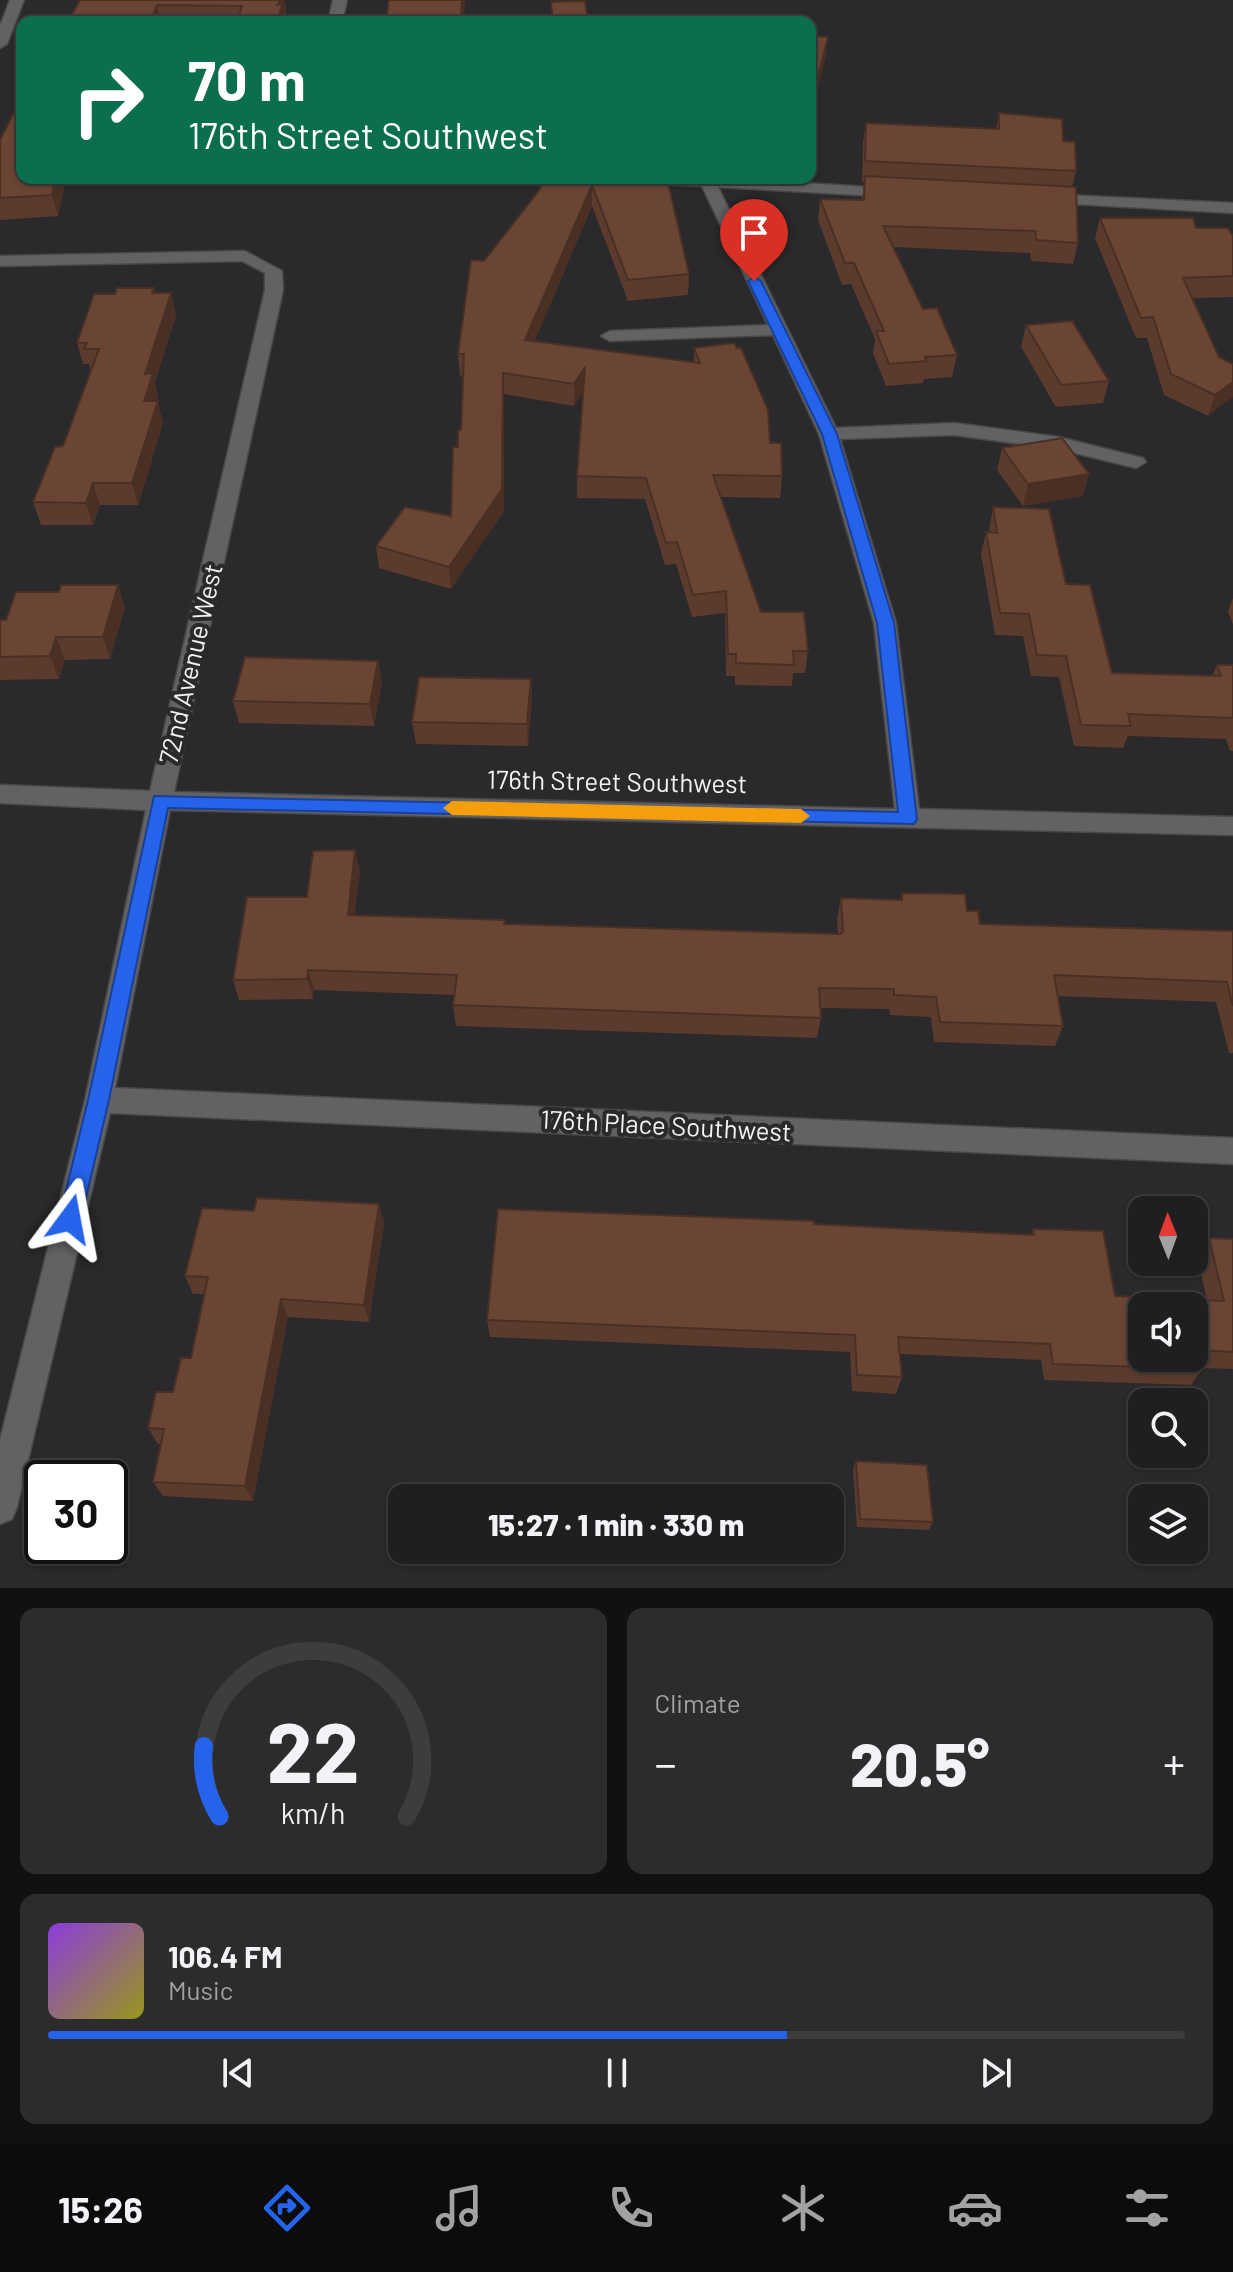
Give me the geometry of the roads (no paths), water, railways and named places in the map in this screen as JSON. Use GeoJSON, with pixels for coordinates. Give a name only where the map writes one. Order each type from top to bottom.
{"type":"FeatureCollection","features":[{"type":"Feature","properties":{"kind":"street"},"geometry":{"type":"LineString","coordinates":[[0,44],[17,0]]}},
{"type":"Feature","properties":{"kind":"street"},"geometry":{"type":"LineString","coordinates":[[708,184],[829,434],[885,623],[908,819]]}},
{"type":"Feature","properties":{"kind":"street"},"geometry":{"type":"LineString","coordinates":[[729,184],[915,193]]}},
{"type":"Feature","properties":{"kind":"street"},"geometry":{"type":"LineString","coordinates":[[1026,199],[1233,208]]}},
{"type":"Feature","properties":{"kind":"street","name":"72nd Avenue West"},"geometry":{"type":"LineString","coordinates":[[0,261],[245,256],[273,271],[274,290],[160,801],[99,1100],[0,1507]]}},
{"type":"Feature","properties":{"kind":"street"},"geometry":{"type":"LineString","coordinates":[[610,336],[777,330]]}},
{"type":"Feature","properties":{"kind":"street"},"geometry":{"type":"LineString","coordinates":[[829,434],[954,429],[1058,443],[1136,462]]}},
{"type":"Feature","properties":{"kind":"street","name":"176th Street Southwest"},"geometry":{"type":"LineString","coordinates":[[0,794],[160,801],[1233,826]]}},
{"type":"Feature","properties":{"kind":"street","name":"176th Place Southwest"},"geometry":{"type":"LineString","coordinates":[[99,1100],[1233,1151]]}}]}
